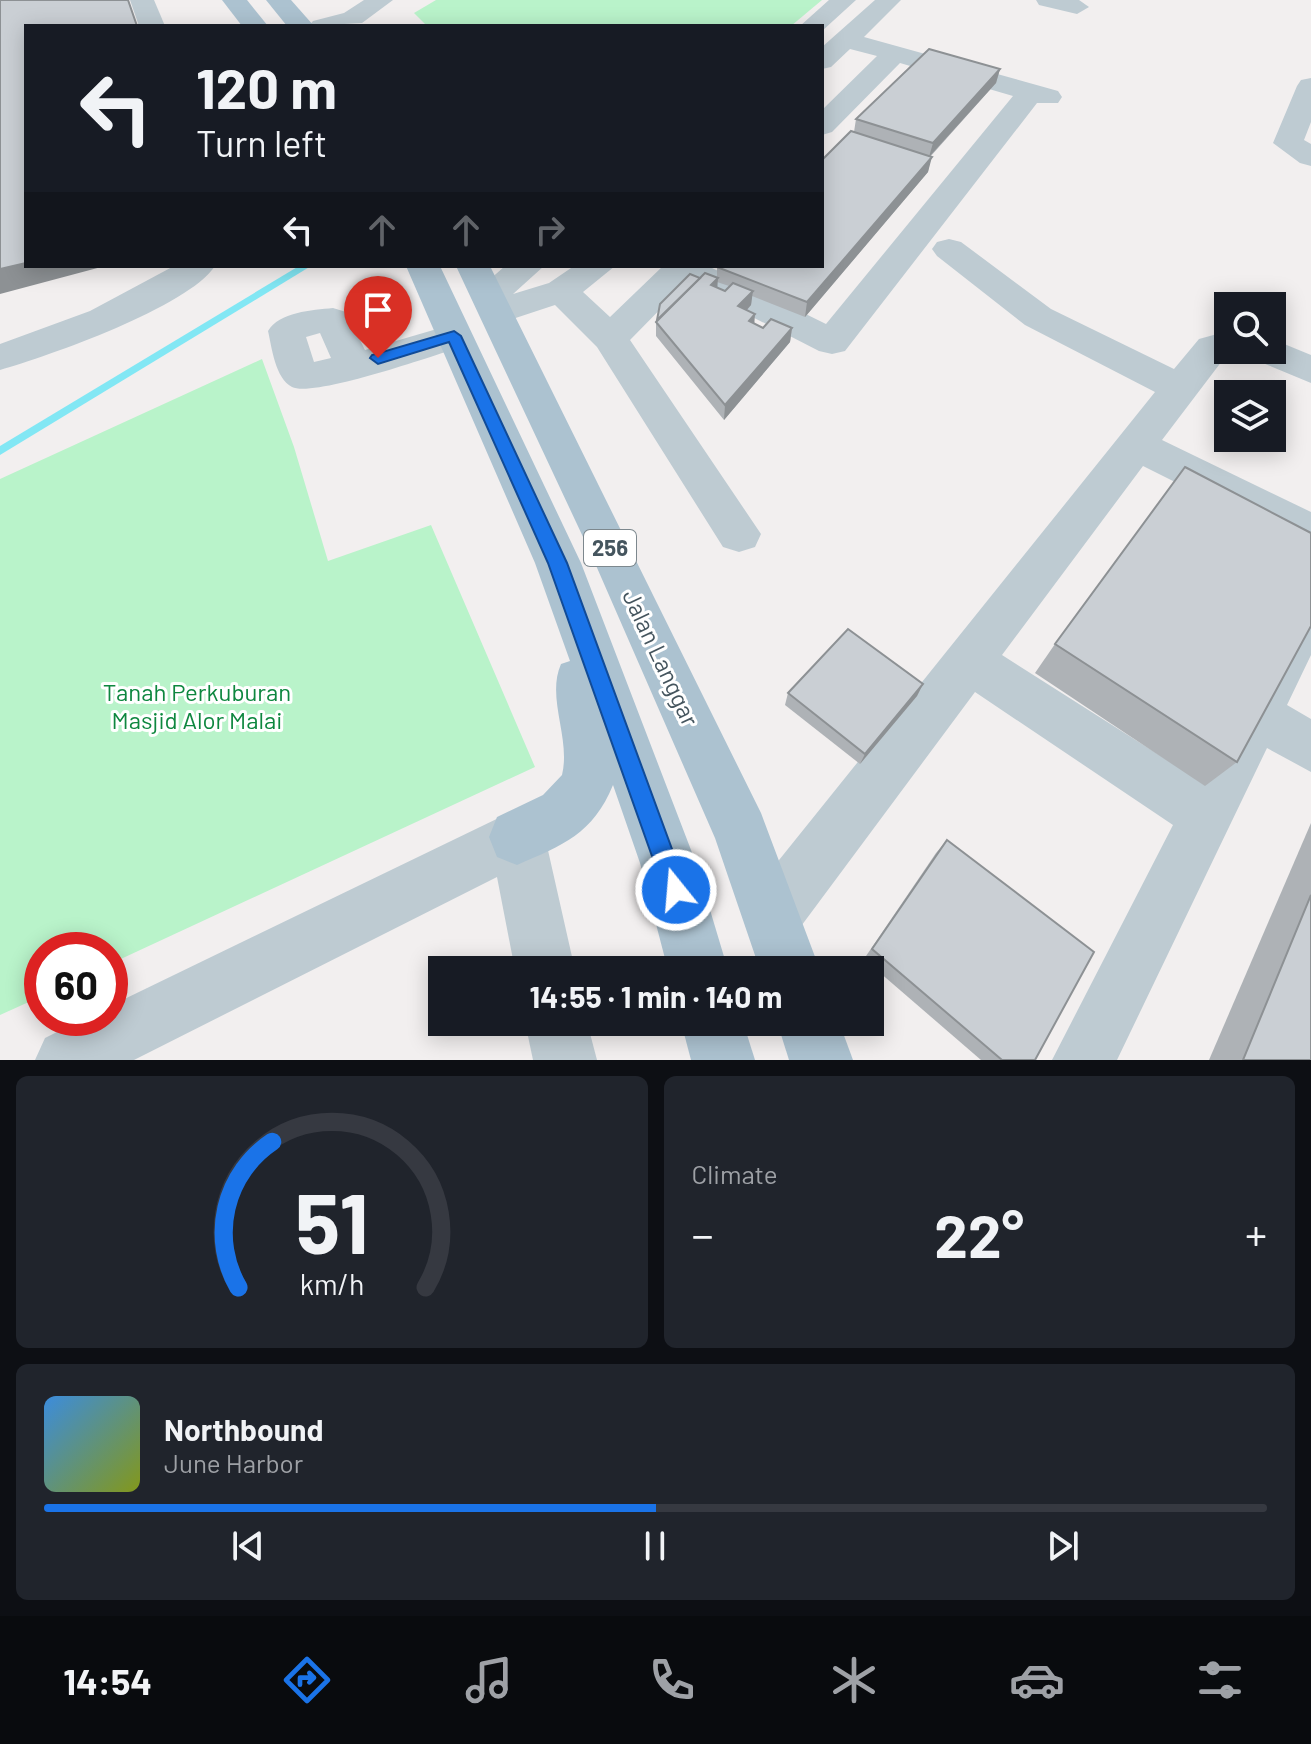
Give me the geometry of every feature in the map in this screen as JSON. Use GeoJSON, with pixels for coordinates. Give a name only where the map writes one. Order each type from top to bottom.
{"type":"FeatureCollection","features":[{"type":"Feature","properties":{"kind":"main road"},"geometry":{"type":"LineString","coordinates":[[234,0],[253,24]]}},
{"type":"Feature","properties":{"kind":"main road"},"geometry":{"type":"LineString","coordinates":[[278,0],[299,24]]}},
{"type":"Feature","properties":{"kind":"main road","name":"Jalan Langgar"},"geometry":{"type":"LineString","coordinates":[[426,268],[478,303],[741,833],[785,956]]}},
{"type":"Feature","properties":{"kind":"main road","name":"Jalan Langgar"},"geometry":{"type":"LineString","coordinates":[[478,303],[558,563],[668,863],[694,956]]}},
{"type":"Feature","properties":{"kind":"main road"},"geometry":{"type":"LineString","coordinates":[[517,837],[564,813],[585,790],[594,764],[558,563]]}},
{"type":"Feature","properties":{"kind":"main road"},"geometry":{"type":"LineString","coordinates":[[716,1036],[723,1060]]}},
{"type":"Feature","properties":{"kind":"main road"},"geometry":{"type":"LineString","coordinates":[[813,1036],[821,1060]]}},
{"type":"Feature","properties":{"kind":"street"},"geometry":{"type":"LineString","coordinates":[[142,0],[151,24]]}},
{"type":"Feature","properties":{"kind":"street"},"geometry":{"type":"LineString","coordinates":[[358,22],[381,0]]}},
{"type":"Feature","properties":{"kind":"street"},"geometry":{"type":"LineString","coordinates":[[815,24],[844,0]]}},
{"type":"Feature","properties":{"kind":"street"},"geometry":{"type":"LineString","coordinates":[[824,59],[889,0]]}},
{"type":"Feature","properties":{"kind":"street"},"geometry":{"type":"LineString","coordinates":[[1048,0],[1077,7]]}},
{"type":"Feature","properties":{"kind":"street"},"geometry":{"type":"LineString","coordinates":[[686,268],[832,342],[1040,95],[846,40]]}},
{"type":"Feature","properties":{"kind":"street"},"geometry":{"type":"LineString","coordinates":[[824,124],[895,53]]}},
{"type":"Feature","properties":{"kind":"street"},"geometry":{"type":"LineString","coordinates":[[1301,153],[1288,140],[1311,86]]}},
{"type":"Feature","properties":{"kind":"street"},"geometry":{"type":"LineString","coordinates":[[949,249],[1038,317],[1180,388]]}},
{"type":"Feature","properties":{"kind":"street"},"geometry":{"type":"LineString","coordinates":[[0,357],[58,340],[120,314],[195,268]]}},
{"type":"Feature","properties":{"kind":"street"},"geometry":{"type":"LineString","coordinates":[[353,366],[478,303],[524,268]]}},
{"type":"Feature","properties":{"kind":"street"},"geometry":{"type":"LineString","coordinates":[[478,303],[561,291],[595,268]]}},
{"type":"Feature","properties":{"kind":"street"},"geometry":{"type":"LineString","coordinates":[[610,338],[680,268]]}},
{"type":"Feature","properties":{"kind":"street"},"geometry":{"type":"LineString","coordinates":[[561,291],[610,338],[739,534]]}},
{"type":"Feature","properties":{"kind":"street"},"geometry":{"type":"LineString","coordinates":[[772,916],[1214,347]]}},
{"type":"Feature","properties":{"kind":"street"},"geometry":{"type":"LineString","coordinates":[[1286,359],[1311,370]]}},
{"type":"Feature","properties":{"kind":"street"},"geometry":{"type":"LineString","coordinates":[[1136,445],[1311,532]]}},
{"type":"Feature","properties":{"kind":"street"},"geometry":{"type":"LineString","coordinates":[[1084,1060],[1205,815],[1309,617]]}},
{"type":"Feature","properties":{"kind":"street"},"geometry":{"type":"LineString","coordinates":[[971,662],[1205,815]]}},
{"type":"Feature","properties":{"kind":"street"},"geometry":{"type":"LineString","coordinates":[[1257,714],[1311,747]]}},
{"type":"Feature","properties":{"kind":"street"},"geometry":{"type":"LineString","coordinates":[[67,1060],[517,837],[542,956]]}},
{"type":"Feature","properties":{"kind":"street"},"geometry":{"type":"LineString","coordinates":[[559,1036],[565,1060]]}},
{"type":"Feature","properties":{"kind":"green space"},"geometry":{"type":"Polygon","coordinates":[[[436,0],[822,0],[793,24],[425,24],[414,13],[436,0]]]}},
{"type":"Feature","properties":{"kind":"green space","name":"Tanah Perkuburan Masjid Alor Malai"},"geometry":{"type":"Polygon","coordinates":[[[262,359],[294,447],[328,561],[431,525],[535,767],[128,956],[128,932],[24,932],[24,1004],[0,1015],[0,479],[262,359]]]}},
{"type":"Feature","properties":{"kind":"building"},"geometry":{"type":"Polygon","coordinates":[[[0,0],[128,0],[136,24],[24,24],[24,263],[0,269],[0,0]]]}},
{"type":"Feature","properties":{"kind":"building"},"geometry":{"type":"Polygon","coordinates":[[[929,49],[1000,69],[933,143],[856,119],[929,49]]]}},
{"type":"Feature","properties":{"kind":"building"},"geometry":{"type":"Polygon","coordinates":[[[851,131],[932,157],[807,302],[720,268],[824,268],[824,158],[851,131]]]}},
{"type":"Feature","properties":{"kind":"building"},"geometry":{"type":"Polygon","coordinates":[[[705,273],[718,278],[711,285],[725,291],[733,283],[753,291],[738,306],[755,314],[749,321],[763,328],[771,319],[792,328],[725,405],[656,322],[705,273]]]}},
{"type":"Feature","properties":{"kind":"building"},"geometry":{"type":"Polygon","coordinates":[[[690,274],[700,278],[657,320],[660,304],[690,274]]]}},
{"type":"Feature","properties":{"kind":"building"},"geometry":{"type":"Polygon","coordinates":[[[1185,467],[1311,533],[1311,626],[1237,762],[1055,644],[1185,467]]]}},
{"type":"Feature","properties":{"kind":"building"},"geometry":{"type":"Polygon","coordinates":[[[848,629],[923,684],[865,754],[788,693],[848,629]]]}},
{"type":"Feature","properties":{"kind":"building"},"geometry":{"type":"Polygon","coordinates":[[[947,840],[1094,952],[1035,1060],[1002,1060],[884,959],[884,956],[872,949],[947,840]]]}},
{"type":"Feature","properties":{"kind":"building"},"geometry":{"type":"Polygon","coordinates":[[[1311,895],[1311,1060],[1243,1060],[1311,895]]]}},
{"type":"Feature","properties":{"kind":"waterway"},"geometry":{"type":"LineString","coordinates":[[0,451],[303,268]]}},
{"type":"Feature","properties":{"kind":"route"},"geometry":{"type":"LineString","coordinates":[[378,358],[454,336],[558,563],[676,890]]}}]}
